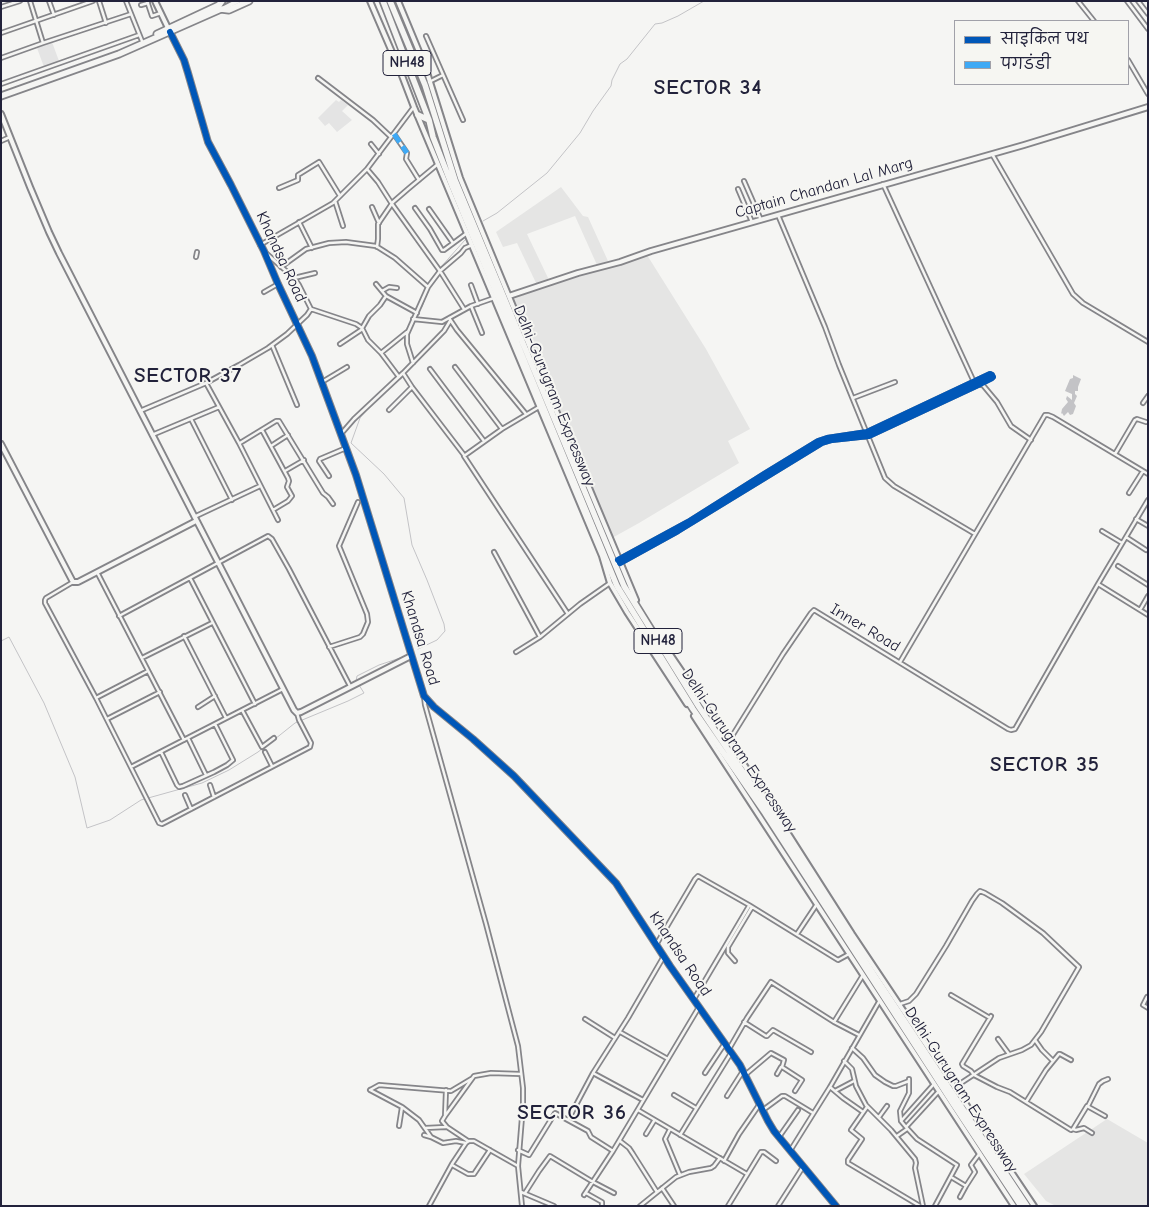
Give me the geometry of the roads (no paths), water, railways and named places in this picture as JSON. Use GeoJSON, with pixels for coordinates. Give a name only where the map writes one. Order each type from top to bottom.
{"type":"FeatureCollection","features":[{"type":"Feature","properties":{"kind":"highway"},"geometry":{"type":"LineString","coordinates":[[1,95],[9,94],[126,49],[220,5],[229,10],[249,1]]}},
{"type":"Feature","properties":{"kind":"highway","name":"Delhi-Gurugram Expressway"},"geometry":{"type":"LineString","coordinates":[[383,1],[477,251],[617,586],[693,709],[765,813],[883,1002],[1021,1206]]}},
{"type":"Feature","properties":{"kind":"highway","name":"Delhi-Gurugram Expressway"},"geometry":{"type":"LineString","coordinates":[[390,1],[424,85],[459,190],[624,586],[699,707],[770,812],[874,975],[944,1076],[1027,1206]]}},
{"type":"Feature","properties":{"kind":"highway"},"geometry":{"type":"LineString","coordinates":[[1,95],[126,49],[140,38],[169,30]]}},
{"type":"Feature","properties":{"kind":"highway"},"geometry":{"type":"LineString","coordinates":[[1,102],[9,94]]}},
{"type":"Feature","properties":{"kind":"highway"},"geometry":{"type":"LineString","coordinates":[[418,115],[429,120]]}},
{"type":"Feature","properties":{"kind":"highway"},"geometry":{"type":"LineString","coordinates":[[441,135],[442,123]]}},
{"type":"Feature","properties":{"kind":"highway"},"geometry":{"type":"LineString","coordinates":[[444,147],[451,152]]}},
{"type":"Feature","properties":{"kind":"street"},"geometry":{"type":"LineString","coordinates":[[1,7],[6,3],[20,1]]}},
{"type":"Feature","properties":{"kind":"street"},"geometry":{"type":"LineString","coordinates":[[30,1],[43,43]]}},
{"type":"Feature","properties":{"kind":"street"},"geometry":{"type":"LineString","coordinates":[[50,1],[54,15]]}},
{"type":"Feature","properties":{"kind":"street"},"geometry":{"type":"LineString","coordinates":[[1,33],[93,1]]}},
{"type":"Feature","properties":{"kind":"street"},"geometry":{"type":"LineString","coordinates":[[99,1],[106,22]]}},
{"type":"Feature","properties":{"kind":"street"},"geometry":{"type":"LineString","coordinates":[[1,84],[140,38],[126,1]]}},
{"type":"Feature","properties":{"kind":"street"},"geometry":{"type":"LineString","coordinates":[[220,5],[226,1]]}},
{"type":"Feature","properties":{"kind":"street"},"geometry":{"type":"LineString","coordinates":[[220,5],[238,1]]}},
{"type":"Feature","properties":{"kind":"street"},"geometry":{"type":"LineString","coordinates":[[370,1],[472,245],[477,251],[494,298],[602,556],[610,583],[631,619],[849,954],[883,1002],[1014,1206]]}},
{"type":"Feature","properties":{"kind":"street"},"geometry":{"type":"LineString","coordinates":[[398,1],[425,66],[460,178],[633,595],[852,934],[900,1004],[944,1076],[955,1088],[1034,1206]]}},
{"type":"Feature","properties":{"kind":"street"},"geometry":{"type":"LineString","coordinates":[[1078,1],[1093,20]]}},
{"type":"Feature","properties":{"kind":"street"},"geometry":{"type":"LineString","coordinates":[[1127,1],[1148,29]]}},
{"type":"Feature","properties":{"kind":"street"},"geometry":{"type":"LineString","coordinates":[[1138,1],[1148,14]]}},
{"type":"Feature","properties":{"kind":"street"},"geometry":{"type":"LineString","coordinates":[[141,5],[148,2],[152,16],[161,13]]}},
{"type":"Feature","properties":{"kind":"street","name":"Khandsa Road"},"geometry":{"type":"LineString","coordinates":[[156,2],[184,60],[208,142],[264,251],[310,350],[356,475],[424,696],[434,707],[514,776],[621,889],[656,945],[725,1043],[744,1073],[768,1121],[790,1151],[836,1206]]}},
{"type":"Feature","properties":{"kind":"street"},"geometry":{"type":"LineString","coordinates":[[1,58],[131,14]]}},
{"type":"Feature","properties":{"kind":"street"},"geometry":{"type":"LineString","coordinates":[[426,36],[463,120]]}},
{"type":"Feature","properties":{"kind":"street"},"geometry":{"type":"LineString","coordinates":[[1129,62],[1148,94]]}},
{"type":"Feature","properties":{"kind":"street"},"geometry":{"type":"LineString","coordinates":[[429,82],[443,75]]}},
{"type":"Feature","properties":{"kind":"street"},"geometry":{"type":"LineString","coordinates":[[318,78],[373,120],[391,137]]}},
{"type":"Feature","properties":{"kind":"street"},"geometry":{"type":"LineString","coordinates":[[260,244],[335,201],[367,169],[414,107]]}},
{"type":"Feature","properties":{"kind":"street","name":"Captain Chandan Lal Marg"},"geometry":{"type":"LineString","coordinates":[[509,296],[651,251],[992,154],[1148,107]]}},
{"type":"Feature","properties":{"kind":"street"},"geometry":{"type":"LineString","coordinates":[[1,114],[52,239],[195,519],[297,713],[311,743],[308,748],[162,824],[45,602],[47,597],[73,582],[78,582],[195,519],[260,486]]}},
{"type":"Feature","properties":{"kind":"street"},"geometry":{"type":"LineString","coordinates":[[394,134],[407,153],[406,160],[418,180]]}},
{"type":"Feature","properties":{"kind":"street"},"geometry":{"type":"LineString","coordinates":[[1,141],[10,137]]}},
{"type":"Feature","properties":{"kind":"street"},"geometry":{"type":"LineString","coordinates":[[371,144],[379,154]]}},
{"type":"Feature","properties":{"kind":"street"},"geometry":{"type":"LineString","coordinates":[[992,154],[1073,294],[1083,303],[1148,342]]}},
{"type":"Feature","properties":{"kind":"street"},"geometry":{"type":"LineString","coordinates":[[279,188],[298,180],[298,175],[319,162],[340,196]]}},
{"type":"Feature","properties":{"kind":"street"},"geometry":{"type":"LineString","coordinates":[[378,223],[397,198],[438,164]]}},
{"type":"Feature","properties":{"kind":"street"},"geometry":{"type":"LineString","coordinates":[[367,169],[440,271],[464,309]]}},
{"type":"Feature","properties":{"kind":"street"},"geometry":{"type":"LineString","coordinates":[[744,181],[761,220]]}},
{"type":"Feature","properties":{"kind":"street"},"geometry":{"type":"LineString","coordinates":[[883,184],[974,382]]}},
{"type":"Feature","properties":{"kind":"street"},"geometry":{"type":"LineString","coordinates":[[738,189],[752,222]]}},
{"type":"Feature","properties":{"kind":"street"},"geometry":{"type":"LineString","coordinates":[[335,201],[343,226]]}},
{"type":"Feature","properties":{"kind":"street"},"geometry":{"type":"LineString","coordinates":[[372,207],[378,223],[377,247]]}},
{"type":"Feature","properties":{"kind":"street"},"geometry":{"type":"LineString","coordinates":[[415,208],[441,249],[444,250],[467,233]]}},
{"type":"Feature","properties":{"kind":"street"},"geometry":{"type":"LineString","coordinates":[[428,209],[453,243]]}},
{"type":"Feature","properties":{"kind":"street"},"geometry":{"type":"LineString","coordinates":[[778,215],[885,478],[888,482],[974,534]]}},
{"type":"Feature","properties":{"kind":"street"},"geometry":{"type":"LineString","coordinates":[[299,222],[312,248]]}},
{"type":"Feature","properties":{"kind":"street"},"geometry":{"type":"LineString","coordinates":[[281,267],[306,249],[329,243],[340,242],[377,247],[395,258],[428,287]]}},
{"type":"Feature","properties":{"kind":"street"},"geometry":{"type":"LineString","coordinates":[[413,363],[407,344],[407,332],[428,287],[440,271],[472,245]]}},
{"type":"Feature","properties":{"kind":"street"},"geometry":{"type":"LineString","coordinates":[[264,251],[294,278],[311,309],[356,324],[362,328],[367,338],[381,353],[398,377]]}},
{"type":"Feature","properties":{"kind":"street"},"geometry":{"type":"LineString","coordinates":[[196,257],[197,252]]}},
{"type":"Feature","properties":{"kind":"street"},"geometry":{"type":"LineString","coordinates":[[294,278],[315,274]]}},
{"type":"Feature","properties":{"kind":"street"},"geometry":{"type":"LineString","coordinates":[[264,292],[278,284]]}},
{"type":"Feature","properties":{"kind":"street"},"geometry":{"type":"LineString","coordinates":[[376,284],[386,296],[417,313]]}},
{"type":"Feature","properties":{"kind":"street"},"geometry":{"type":"LineString","coordinates":[[471,285],[478,304]]}},
{"type":"Feature","properties":{"kind":"street"},"geometry":{"type":"LineString","coordinates":[[382,291],[389,287],[398,288]]}},
{"type":"Feature","properties":{"kind":"street"},"geometry":{"type":"LineString","coordinates":[[340,344],[359,332],[386,296]]}},
{"type":"Feature","properties":{"kind":"street"},"geometry":{"type":"LineString","coordinates":[[341,434],[444,331],[450,320],[464,309],[494,298]]}},
{"type":"Feature","properties":{"kind":"street"},"geometry":{"type":"LineString","coordinates":[[471,306],[482,333]]}},
{"type":"Feature","properties":{"kind":"street"},"geometry":{"type":"LineString","coordinates":[[140,411],[206,383],[240,365],[287,334],[311,309]]}},
{"type":"Feature","properties":{"kind":"street"},"geometry":{"type":"LineString","coordinates":[[413,319],[441,322],[450,320]]}},
{"type":"Feature","properties":{"kind":"street"},"geometry":{"type":"LineString","coordinates":[[450,320],[456,330],[526,415]]}},
{"type":"Feature","properties":{"kind":"street"},"geometry":{"type":"LineString","coordinates":[[381,353],[407,332]]}},
{"type":"Feature","properties":{"kind":"street"},"geometry":{"type":"LineString","coordinates":[[272,345],[298,405]]}},
{"type":"Feature","properties":{"kind":"street"},"geometry":{"type":"LineString","coordinates":[[322,382],[347,367]]}},
{"type":"Feature","properties":{"kind":"street"},"geometry":{"type":"LineString","coordinates":[[455,367],[502,429]]}},
{"type":"Feature","properties":{"kind":"street"},"geometry":{"type":"LineString","coordinates":[[430,369],[484,441]]}},
{"type":"Feature","properties":{"kind":"street"},"geometry":{"type":"LineString","coordinates":[[403,373],[464,455],[568,614]]}},
{"type":"Feature","properties":{"kind":"street"},"geometry":{"type":"LineString","coordinates":[[619,562],[688,522],[806,448],[826,440],[867,432],[990,374],[992,375],[992,378],[982,384],[869,436],[826,440]]}},
{"type":"Feature","properties":{"kind":"street"},"geometry":{"type":"LineString","coordinates":[[853,398],[895,382]]}},
{"type":"Feature","properties":{"kind":"street"},"geometry":{"type":"LineString","coordinates":[[206,383],[278,520]]}},
{"type":"Feature","properties":{"kind":"street"},"geometry":{"type":"LineString","coordinates":[[982,384],[998,402],[1011,426],[1031,440]]}},
{"type":"Feature","properties":{"kind":"street"},"geometry":{"type":"LineString","coordinates":[[389,410],[412,387]]}},
{"type":"Feature","properties":{"kind":"street"},"geometry":{"type":"LineString","coordinates":[[1143,404],[1148,396]]}},
{"type":"Feature","properties":{"kind":"street"},"geometry":{"type":"LineString","coordinates":[[152,435],[219,407]]}},
{"type":"Feature","properties":{"kind":"street"},"geometry":{"type":"LineString","coordinates":[[464,455],[539,407]]}},
{"type":"Feature","properties":{"kind":"street"},"geometry":{"type":"LineString","coordinates":[[900,662],[1046,415],[1053,417],[1148,474]]}},
{"type":"Feature","properties":{"kind":"street"},"geometry":{"type":"LineString","coordinates":[[191,420],[232,500]]}},
{"type":"Feature","properties":{"kind":"street"},"geometry":{"type":"LineString","coordinates":[[239,444],[278,420],[281,422],[323,493],[328,496],[333,504]]}},
{"type":"Feature","properties":{"kind":"street"},"geometry":{"type":"LineString","coordinates":[[1114,454],[1135,420],[1146,422]]}},
{"type":"Feature","properties":{"kind":"street"},"geometry":{"type":"LineString","coordinates":[[262,430],[289,480],[287,487],[291,494],[288,501],[272,510]]}},
{"type":"Feature","properties":{"kind":"street"},"geometry":{"type":"LineString","coordinates":[[271,446],[288,435]]}},
{"type":"Feature","properties":{"kind":"street"},"geometry":{"type":"LineString","coordinates":[[1,444],[73,582]]}},
{"type":"Feature","properties":{"kind":"street"},"geometry":{"type":"LineString","coordinates":[[329,476],[319,461],[320,459],[346,448]]}},
{"type":"Feature","properties":{"kind":"street"},"geometry":{"type":"LineString","coordinates":[[284,471],[304,460]]}},
{"type":"Feature","properties":{"kind":"street"},"geometry":{"type":"LineString","coordinates":[[1130,493],[1143,471]]}},
{"type":"Feature","properties":{"kind":"street"},"geometry":{"type":"LineString","coordinates":[[1148,500],[1098,584],[1148,615]]}},
{"type":"Feature","properties":{"kind":"street"},"geometry":{"type":"LineString","coordinates":[[329,647],[360,637],[368,622],[339,546],[358,502]]}},
{"type":"Feature","properties":{"kind":"street"},"geometry":{"type":"LineString","coordinates":[[1136,519],[1148,526]]}},
{"type":"Feature","properties":{"kind":"street"},"geometry":{"type":"LineString","coordinates":[[1102,531],[1122,543]]}},
{"type":"Feature","properties":{"kind":"street"},"geometry":{"type":"LineString","coordinates":[[119,616],[266,536],[271,538],[289,569],[350,686]]}},
{"type":"Feature","properties":{"kind":"street"},"geometry":{"type":"LineString","coordinates":[[1126,537],[1146,550]]}},
{"type":"Feature","properties":{"kind":"street"},"geometry":{"type":"LineString","coordinates":[[494,552],[540,637]]}},
{"type":"Feature","properties":{"kind":"street"},"geometry":{"type":"LineString","coordinates":[[1118,566],[1148,585]]}},
{"type":"Feature","properties":{"kind":"street"},"geometry":{"type":"LineString","coordinates":[[97,572],[184,740]]}},
{"type":"Feature","properties":{"kind":"street"},"geometry":{"type":"LineString","coordinates":[[190,578],[254,704]]}},
{"type":"Feature","properties":{"kind":"street"},"geometry":{"type":"LineString","coordinates":[[516,652],[540,637],[580,604],[610,583]]}},
{"type":"Feature","properties":{"kind":"street","name":"Inner Road"},"geometry":{"type":"LineString","coordinates":[[729,741],[783,654],[813,610],[1008,729],[1014,729],[1098,584]]}},
{"type":"Feature","properties":{"kind":"street"},"geometry":{"type":"LineString","coordinates":[[1140,610],[1148,596]]}},
{"type":"Feature","properties":{"kind":"street"},"geometry":{"type":"LineString","coordinates":[[142,658],[212,622]]}},
{"type":"Feature","properties":{"kind":"street"},"geometry":{"type":"LineString","coordinates":[[184,636],[226,718]]}},
{"type":"Feature","properties":{"kind":"street"},"geometry":{"type":"LineString","coordinates":[[297,713],[411,656]]}},
{"type":"Feature","properties":{"kind":"street"},"geometry":{"type":"LineString","coordinates":[[96,698],[148,670]]}},
{"type":"Feature","properties":{"kind":"street"},"geometry":{"type":"LineString","coordinates":[[131,767],[283,689]]}},
{"type":"Feature","properties":{"kind":"street"},"geometry":{"type":"LineString","coordinates":[[107,719],[160,692]]}},
{"type":"Feature","properties":{"kind":"street"},"geometry":{"type":"LineString","coordinates":[[198,707],[215,696]]}},
{"type":"Feature","properties":{"kind":"street"},"geometry":{"type":"LineString","coordinates":[[424,696],[517,1041],[522,1074],[523,1105],[518,1150],[522,1206]]}},
{"type":"Feature","properties":{"kind":"street"},"geometry":{"type":"LineString","coordinates":[[242,710],[262,747],[274,738]]}},
{"type":"Feature","properties":{"kind":"street"},"geometry":{"type":"LineString","coordinates":[[161,752],[179,787],[206,775],[233,760],[215,724]]}},
{"type":"Feature","properties":{"kind":"street"},"geometry":{"type":"LineString","coordinates":[[188,738],[206,775]]}},
{"type":"Feature","properties":{"kind":"street"},"geometry":{"type":"LineString","coordinates":[[265,752],[272,766]]}},
{"type":"Feature","properties":{"kind":"street"},"geometry":{"type":"LineString","coordinates":[[210,785],[214,796]]}},
{"type":"Feature","properties":{"kind":"street"},"geometry":{"type":"LineString","coordinates":[[185,795],[191,809]]}},
{"type":"Feature","properties":{"kind":"street"},"geometry":{"type":"LineString","coordinates":[[656,945],[698,876],[700,876],[838,960],[849,954]]}},
{"type":"Feature","properties":{"kind":"street"},"geometry":{"type":"LineString","coordinates":[[900,1004],[916,994],[977,894],[983,891],[1043,933],[1079,967],[1035,1040],[1024,1049],[999,1058],[955,1088]]}},
{"type":"Feature","properties":{"kind":"street"},"geometry":{"type":"LineString","coordinates":[[797,934],[817,904]]}},
{"type":"Feature","properties":{"kind":"street"},"geometry":{"type":"LineString","coordinates":[[735,961],[728,953],[728,947],[750,906]]}},
{"type":"Feature","properties":{"kind":"street"},"geometry":{"type":"LineString","coordinates":[[694,999],[750,906]]}},
{"type":"Feature","properties":{"kind":"street"},"geometry":{"type":"LineString","coordinates":[[568,1120],[593,1073],[620,1032],[664,956]]}},
{"type":"Feature","properties":{"kind":"street"},"geometry":{"type":"LineString","coordinates":[[834,1022],[864,974]]}},
{"type":"Feature","properties":{"kind":"street"},"geometry":{"type":"LineString","coordinates":[[680,1135],[730,1051],[744,1022],[771,982],[834,1022],[859,1035]]}},
{"type":"Feature","properties":{"kind":"street"},"geometry":{"type":"LineString","coordinates":[[951,995],[990,1017],[962,1066],[971,1071],[973,1075],[1008,1091],[1071,1130],[1084,1128],[1092,1133]]}},
{"type":"Feature","properties":{"kind":"street"},"geometry":{"type":"LineString","coordinates":[[1147,997],[1143,1005],[1148,1008]]}},
{"type":"Feature","properties":{"kind":"street"},"geometry":{"type":"LineString","coordinates":[[790,1151],[830,1087],[859,1035],[883,1002]]}},
{"type":"Feature","properties":{"kind":"street"},"geometry":{"type":"LineString","coordinates":[[602,1206],[602,1202],[585,1194],[638,1110],[699,1006]]}},
{"type":"Feature","properties":{"kind":"street"},"geometry":{"type":"LineString","coordinates":[[585,1019],[616,1038]]}},
{"type":"Feature","properties":{"kind":"street"},"geometry":{"type":"LineString","coordinates":[[744,1022],[766,1036],[773,1030],[811,1052]]}},
{"type":"Feature","properties":{"kind":"street"},"geometry":{"type":"LineString","coordinates":[[620,1032],[668,1059]]}},
{"type":"Feature","properties":{"kind":"street"},"geometry":{"type":"LineString","coordinates":[[998,1040],[1009,1055]]}},
{"type":"Feature","properties":{"kind":"street"},"geometry":{"type":"LineString","coordinates":[[1035,1040],[1053,1060]]}},
{"type":"Feature","properties":{"kind":"street"},"geometry":{"type":"LineString","coordinates":[[705,1073],[725,1043]]}},
{"type":"Feature","properties":{"kind":"street"},"geometry":{"type":"LineString","coordinates":[[852,1048],[875,1075],[890,1085],[896,1086],[909,1080],[909,1093],[900,1111],[901,1121],[919,1141],[956,1164],[957,1166],[952,1177],[935,1206]]}},
{"type":"Feature","properties":{"kind":"street"},"geometry":{"type":"LineString","coordinates":[[727,1096],[744,1073],[771,1053],[784,1060],[777,1074]]}},
{"type":"Feature","properties":{"kind":"street"},"geometry":{"type":"LineString","coordinates":[[1026,1102],[1053,1060],[1059,1054],[1071,1060]]}},
{"type":"Feature","properties":{"kind":"street"},"geometry":{"type":"LineString","coordinates":[[844,1061],[852,1069],[854,1081],[867,1107],[879,1116],[916,1160],[915,1168],[921,1206]]}},
{"type":"Feature","properties":{"kind":"street"},"geometry":{"type":"LineString","coordinates":[[781,1067],[802,1080],[795,1091]]}},
{"type":"Feature","properties":{"kind":"street"},"geometry":{"type":"LineString","coordinates":[[593,1073],[643,1100]]}},
{"type":"Feature","properties":{"kind":"street"},"geometry":{"type":"LineString","coordinates":[[431,1137],[419,1120],[402,1107],[370,1090],[379,1085],[451,1091],[474,1076],[522,1074]]}},
{"type":"Feature","properties":{"kind":"street"},"geometry":{"type":"LineString","coordinates":[[467,1142],[442,1121],[472,1079]]}},
{"type":"Feature","properties":{"kind":"street"},"geometry":{"type":"LineString","coordinates":[[1073,1129],[1099,1084],[1108,1079]]}},
{"type":"Feature","properties":{"kind":"street"},"geometry":{"type":"LineString","coordinates":[[835,1091],[854,1081]]}},
{"type":"Feature","properties":{"kind":"street"},"geometry":{"type":"LineString","coordinates":[[901,1121],[934,1084]]}},
{"type":"Feature","properties":{"kind":"street"},"geometry":{"type":"LineString","coordinates":[[830,1087],[863,1112]]}},
{"type":"Feature","properties":{"kind":"street"},"geometry":{"type":"LineString","coordinates":[[445,1116],[446,1090]]}},
{"type":"Feature","properties":{"kind":"street"},"geometry":{"type":"LineString","coordinates":[[897,1136],[907,1128],[939,1091]]}},
{"type":"Feature","properties":{"kind":"street"},"geometry":{"type":"LineString","coordinates":[[674,1095],[696,1108]]}},
{"type":"Feature","properties":{"kind":"street"},"geometry":{"type":"LineString","coordinates":[[763,1110],[782,1096],[785,1096],[813,1112]]}},
{"type":"Feature","properties":{"kind":"street"},"geometry":{"type":"LineString","coordinates":[[724,1161],[760,1103]]}},
{"type":"Feature","properties":{"kind":"street"},"geometry":{"type":"LineString","coordinates":[[879,1116],[887,1106]]}},
{"type":"Feature","properties":{"kind":"street"},"geometry":{"type":"LineString","coordinates":[[1088,1106],[1105,1116]]}},
{"type":"Feature","properties":{"kind":"street"},"geometry":{"type":"LineString","coordinates":[[400,1126],[402,1107]]}},
{"type":"Feature","properties":{"kind":"street"},"geometry":{"type":"LineString","coordinates":[[867,1107],[850,1130],[862,1138],[848,1163],[921,1206]]}},
{"type":"Feature","properties":{"kind":"street"},"geometry":{"type":"LineString","coordinates":[[638,1110],[747,1174]]}},
{"type":"Feature","properties":{"kind":"street"},"geometry":{"type":"LineString","coordinates":[[780,1137],[798,1110]]}},
{"type":"Feature","properties":{"kind":"street"},"geometry":{"type":"LineString","coordinates":[[518,1150],[529,1155],[555,1112],[588,1131],[591,1137],[613,1151]]}},
{"type":"Feature","properties":{"kind":"street"},"geometry":{"type":"LineString","coordinates":[[646,1134],[654,1120]]}},
{"type":"Feature","properties":{"kind":"street"},"geometry":{"type":"LineString","coordinates":[[425,1128],[447,1127]]}},
{"type":"Feature","properties":{"kind":"street"},"geometry":{"type":"LineString","coordinates":[[670,1129],[664,1139],[680,1175]]}},
{"type":"Feature","properties":{"kind":"street"},"geometry":{"type":"LineString","coordinates":[[424,1135],[443,1143],[472,1140],[518,1166]]}},
{"type":"Feature","properties":{"kind":"street"},"geometry":{"type":"LineString","coordinates":[[619,1140],[631,1151],[657,1192]]}},
{"type":"Feature","properties":{"kind":"street"},"geometry":{"type":"LineString","coordinates":[[429,1206],[452,1164],[467,1142]]}},
{"type":"Feature","properties":{"kind":"street"},"geometry":{"type":"LineString","coordinates":[[452,1164],[468,1174],[474,1174],[490,1150]]}},
{"type":"Feature","properties":{"kind":"street"},"geometry":{"type":"LineString","coordinates":[[728,1206],[762,1152],[776,1161]]}},
{"type":"Feature","properties":{"kind":"street"},"geometry":{"type":"LineString","coordinates":[[960,1197],[974,1174],[971,1165],[980,1153]]}},
{"type":"Feature","properties":{"kind":"street"},"geometry":{"type":"LineString","coordinates":[[525,1193],[550,1156],[614,1193]]}},
{"type":"Feature","properties":{"kind":"street"},"geometry":{"type":"LineString","coordinates":[[640,1206],[680,1175],[711,1168],[720,1158]]}},
{"type":"Feature","properties":{"kind":"street"},"geometry":{"type":"LineString","coordinates":[[778,1206],[803,1166]]}},
{"type":"Feature","properties":{"kind":"street"},"geometry":{"type":"LineString","coordinates":[[952,1177],[966,1186]]}},
{"type":"Feature","properties":{"kind":"street"},"geometry":{"type":"LineString","coordinates":[[662,1188],[674,1206]]}},
{"type":"Feature","properties":{"kind":"street"},"geometry":{"type":"LineString","coordinates":[[521,1192],[554,1206]]}},
{"type":"Feature","properties":{"kind":"waterway"},"geometry":{"type":"LineString","coordinates":[[483,221],[497,213],[547,173],[580,133],[611,86],[620,64],[627,59],[655,24],[678,16],[704,1]]}},
{"type":"Feature","properties":{"kind":"waterway"},"geometry":{"type":"LineString","coordinates":[[436,274],[465,240]]}},
{"type":"Feature","properties":{"kind":"waterway"},"geometry":{"type":"LineString","coordinates":[[418,312],[427,293]]}},
{"type":"Feature","properties":{"kind":"waterway"},"geometry":{"type":"LineString","coordinates":[[374,402],[360,418],[351,443],[384,474],[404,498],[412,545],[444,624],[445,631],[437,640],[418,649]]}},
{"type":"Feature","properties":{"kind":"waterway"},"geometry":{"type":"LineString","coordinates":[[1,641],[9,637],[44,703],[75,777],[87,828],[110,820],[141,800],[202,783],[229,770],[272,741]]}},
{"type":"Feature","properties":{"kind":"waterway"},"geometry":{"type":"LineString","coordinates":[[356,681],[357,676],[379,665],[400,658]]}},
{"type":"Feature","properties":{"kind":"waterway"},"geometry":{"type":"LineString","coordinates":[[275,739],[295,723],[364,693],[359,685]]}},
{"type":"Feature","properties":{"kind":"district","name":"SECTOR 34"},"geometry":{"type":"Point","coordinates":[708,88]}},
{"type":"Feature","properties":{"kind":"district","name":"SECTOR 37"},"geometry":{"type":"Point","coordinates":[188,376]}},
{"type":"Feature","properties":{"kind":"district","name":"SECTOR 35"},"geometry":{"type":"Point","coordinates":[1045,765]}},
{"type":"Feature","properties":{"kind":"district","name":"SECTOR 36"},"geometry":{"type":"Point","coordinates":[572,1113]}}]}
